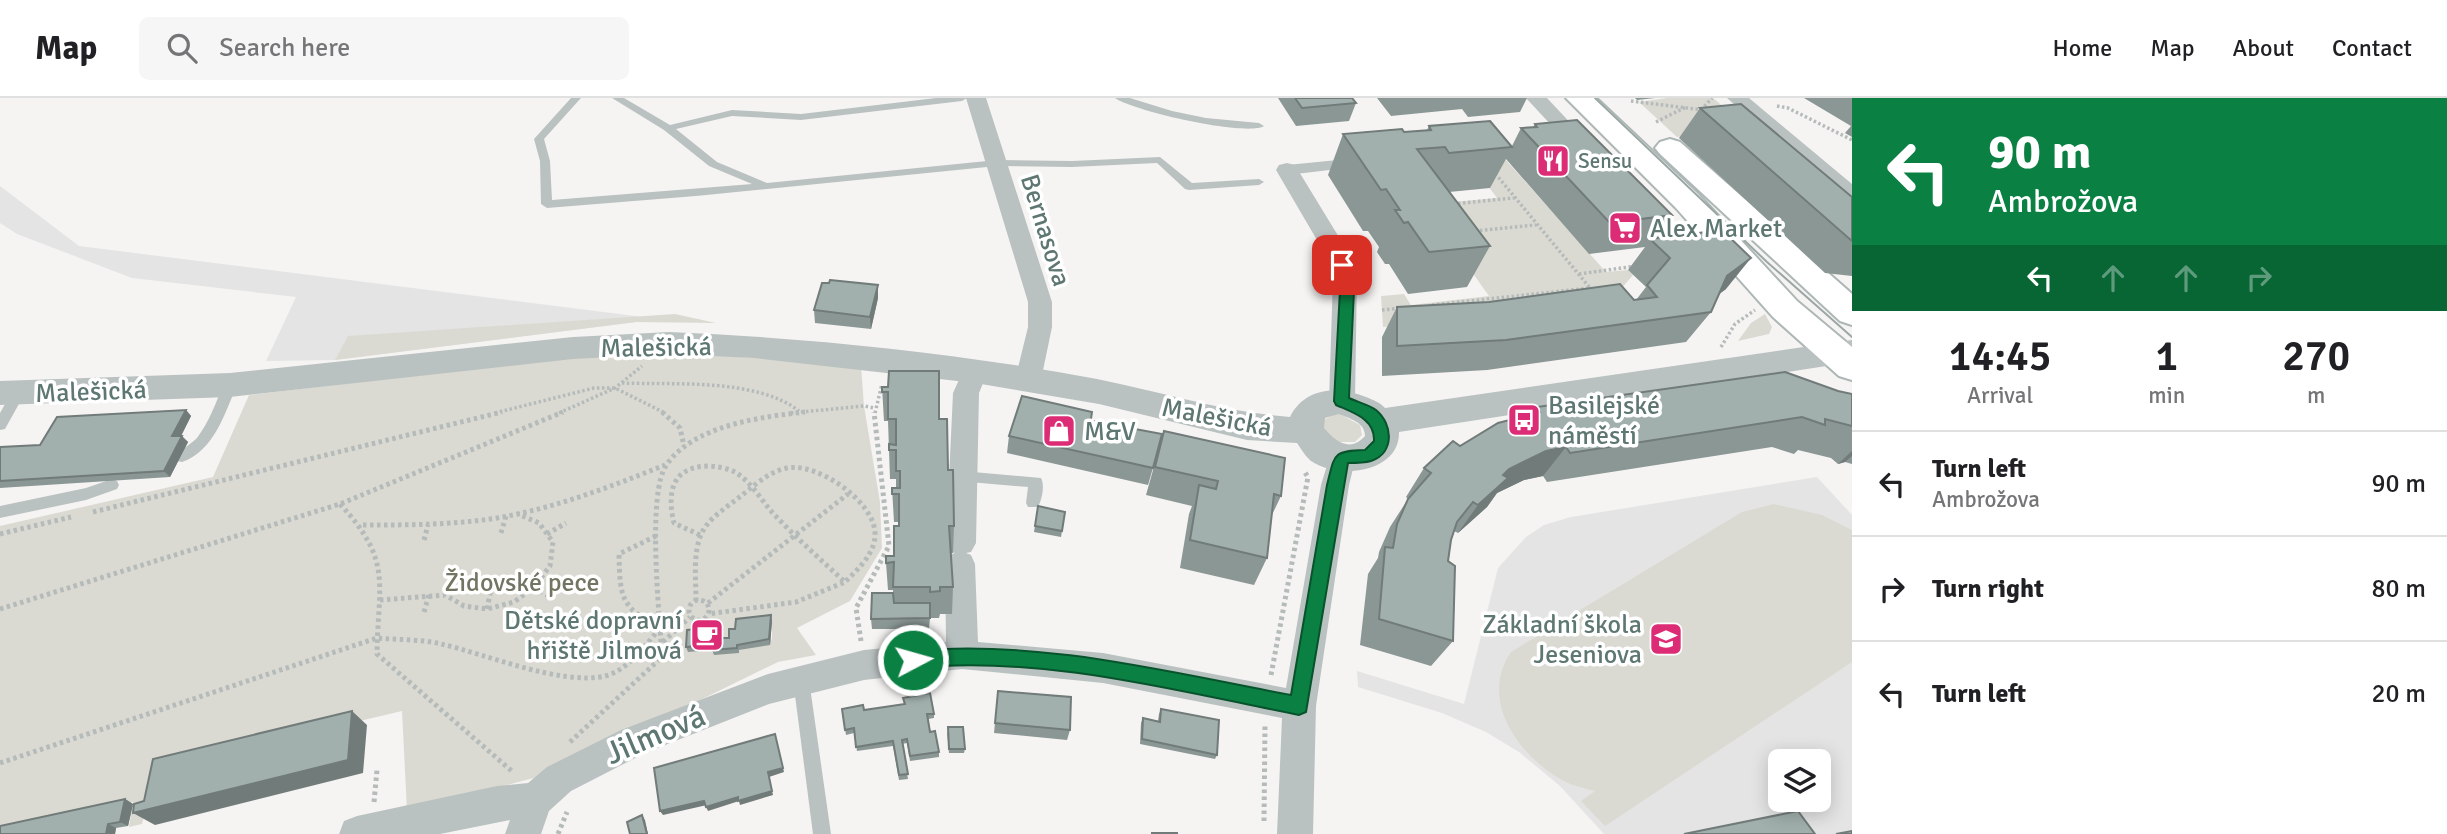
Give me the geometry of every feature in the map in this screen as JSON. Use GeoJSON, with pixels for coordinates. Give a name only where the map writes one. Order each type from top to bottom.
{"type":"FeatureCollection","features":[{"type":"Feature","properties":{"kind":"main road"},"geometry":{"type":"LineString","coordinates":[[1580,98],[1687,201],[1785,309],[1847,358]]}},
{"type":"Feature","properties":{"kind":"main road"},"geometry":{"type":"LineString","coordinates":[[1626,101],[1799,268],[1852,313]]}},
{"type":"Feature","properties":{"kind":"street","name":"Bernasova"},"geometry":{"type":"LineString","coordinates":[[976,98],[1040,302],[1040,327],[1028,380]]}},
{"type":"Feature","properties":{"kind":"street"},"geometry":{"type":"LineString","coordinates":[[1537,98],[1603,169]]}},
{"type":"Feature","properties":{"kind":"street"},"geometry":{"type":"LineString","coordinates":[[1737,98],[1852,195]]}},
{"type":"Feature","properties":{"kind":"street"},"geometry":{"type":"LineString","coordinates":[[1550,143],[1575,140]]}},
{"type":"Feature","properties":{"kind":"street"},"geometry":{"type":"LineString","coordinates":[[1342,401],[1345,277],[1336,252],[1287,170],[1368,162]]}},
{"type":"Feature","properties":{"kind":"street"},"geometry":{"type":"LineString","coordinates":[[1621,188],[1677,245],[1722,239]]}},
{"type":"Feature","properties":{"kind":"street","name":"Malešická"},"geometry":{"type":"LineString","coordinates":[[9,393],[230,386],[573,348],[669,343],[754,346],[975,371],[1099,392],[1247,427],[1302,447]]}},
{"type":"Feature","properties":{"kind":"street"},"geometry":{"type":"LineString","coordinates":[[1377,422],[1731,358],[1847,358]]}},
{"type":"Feature","properties":{"kind":"street"},"geometry":{"type":"LineString","coordinates":[[962,655],[960,553],[965,393],[975,371]]}},
{"type":"Feature","properties":{"kind":"street"},"geometry":{"type":"LineString","coordinates":[[1342,401],[1362,408],[1377,422],[1382,432],[1377,450],[1368,456],[1342,457],[1320,447],[1302,447],[1308,412],[1327,402],[1342,401]]}},
{"type":"Feature","properties":{"kind":"street"},"geometry":{"type":"LineString","coordinates":[[1295,834],[1283,703],[1342,457]]}},
{"type":"Feature","properties":{"kind":"street","name":"Jilmová"},"geometry":{"type":"LineString","coordinates":[[536,800],[566,775],[633,741],[736,700],[801,680],[864,665],[962,655],[1103,668],[1283,703]]}},
{"type":"Feature","properties":{"kind":"street"},"geometry":{"type":"LineString","coordinates":[[357,834],[457,812],[536,800],[523,834]]}},
{"type":"Feature","properties":{"kind":"lane"},"geometry":{"type":"LineString","coordinates":[[576,98],[540,139],[545,161],[547,204],[696,193],[764,184],[997,163],[1072,164],[1160,160],[1189,187],[1259,182]]}},
{"type":"Feature","properties":{"kind":"lane"},"geometry":{"type":"LineString","coordinates":[[617,98],[668,128],[713,164],[764,184]]}},
{"type":"Feature","properties":{"kind":"lane"},"geometry":{"type":"LineString","coordinates":[[668,128],[732,113],[801,117],[962,98]]}},
{"type":"Feature","properties":{"kind":"lane"},"geometry":{"type":"LineString","coordinates":[[1120,98],[1152,110],[1237,126],[1259,126]]}},
{"type":"Feature","properties":{"kind":"lane"},"geometry":{"type":"LineString","coordinates":[[182,457],[195,452],[230,386]]}},
{"type":"Feature","properties":{"kind":"lane"},"geometry":{"type":"LineString","coordinates":[[0,425],[9,393]]}},
{"type":"Feature","properties":{"kind":"lane"},"geometry":{"type":"LineString","coordinates":[[962,477],[1036,482],[1033,503]]}},
{"type":"Feature","properties":{"kind":"lane"},"geometry":{"type":"LineString","coordinates":[[0,512],[86,494],[112,485]]}},
{"type":"Feature","properties":{"kind":"lane"},"geometry":{"type":"LineString","coordinates":[[801,680],[822,834]]}},
{"type":"Feature","properties":{"kind":"path"},"geometry":{"type":"LineString","coordinates":[[1693,120],[1712,98]]}},
{"type":"Feature","properties":{"kind":"path"},"geometry":{"type":"LineString","coordinates":[[1626,101],[1714,111]]}},
{"type":"Feature","properties":{"kind":"path"},"geometry":{"type":"LineString","coordinates":[[1767,105],[1788,108],[1852,140]]}},
{"type":"Feature","properties":{"kind":"path"},"geometry":{"type":"LineString","coordinates":[[1656,122],[1687,107]]}},
{"type":"Feature","properties":{"kind":"path"},"geometry":{"type":"LineString","coordinates":[[1424,306],[1590,288],[1492,170]]}},
{"type":"Feature","properties":{"kind":"path"},"geometry":{"type":"LineString","coordinates":[[1452,204],[1515,198]]}},
{"type":"Feature","properties":{"kind":"path"},"geometry":{"type":"LineString","coordinates":[[1472,231],[1537,225]]}},
{"type":"Feature","properties":{"kind":"path"},"geometry":{"type":"LineString","coordinates":[[1578,274],[1640,265]]}},
{"type":"Feature","properties":{"kind":"path"},"geometry":{"type":"LineString","coordinates":[[1731,358],[1735,324],[1761,306]]}},
{"type":"Feature","properties":{"kind":"path"},"geometry":{"type":"LineString","coordinates":[[1382,310],[1410,307]]}},
{"type":"Feature","properties":{"kind":"path"},"geometry":{"type":"LineString","coordinates":[[621,383],[759,390],[785,398],[794,403],[799,411]]}},
{"type":"Feature","properties":{"kind":"path"},"geometry":{"type":"LineString","coordinates":[[0,534],[338,454],[579,391],[615,388],[670,417],[680,429],[684,446]]}},
{"type":"Feature","properties":{"kind":"path"},"geometry":{"type":"LineString","coordinates":[[0,609],[341,504],[494,442],[615,388]]}},
{"type":"Feature","properties":{"kind":"path"},"geometry":{"type":"LineString","coordinates":[[861,645],[856,608],[889,546],[874,408],[881,392],[893,392]]}},
{"type":"Feature","properties":{"kind":"path"},"geometry":{"type":"LineString","coordinates":[[363,525],[428,525],[518,514],[597,492],[666,464],[684,446],[727,429],[799,411],[864,406],[874,408]]}},
{"type":"Feature","properties":{"kind":"path"},"geometry":{"type":"LineString","coordinates":[[1265,834],[1264,746],[1283,703],[1308,477],[1302,447]]}},
{"type":"Feature","properties":{"kind":"path"},"geometry":{"type":"LineString","coordinates":[[562,748],[662,657],[656,536],[658,486],[666,464]]}},
{"type":"Feature","properties":{"kind":"path"},"geometry":{"type":"LineString","coordinates":[[700,535],[674,523],[671,512],[674,486],[678,477],[689,469],[703,465],[723,468],[739,475],[795,537],[845,582]]}},
{"type":"Feature","properties":{"kind":"path"},"geometry":{"type":"LineString","coordinates":[[799,467],[826,475],[867,510],[876,531],[871,551],[861,567],[845,582],[831,590],[775,608],[708,614],[699,620],[690,617],[687,610],[696,601],[696,553],[700,535],[721,510],[750,489],[785,469],[799,467]]}},
{"type":"Feature","properties":{"kind":"path"},"geometry":{"type":"LineString","coordinates":[[696,601],[708,603],[848,494]]}},
{"type":"Feature","properties":{"kind":"path"},"geometry":{"type":"LineString","coordinates":[[341,504],[363,525],[380,560],[382,578],[377,654],[509,770],[523,778],[536,800]]}},
{"type":"Feature","properties":{"kind":"path"},"geometry":{"type":"LineString","coordinates":[[380,600],[445,595],[464,606],[487,609],[514,602],[534,587],[550,566],[553,542],[539,523],[518,514]]}},
{"type":"Feature","properties":{"kind":"path"},"geometry":{"type":"LineString","coordinates":[[501,533],[506,516]]}},
{"type":"Feature","properties":{"kind":"path"},"geometry":{"type":"LineString","coordinates":[[547,534],[566,523]]}},
{"type":"Feature","properties":{"kind":"path"},"geometry":{"type":"LineString","coordinates":[[424,540],[428,525]]}},
{"type":"Feature","properties":{"kind":"path"},"geometry":{"type":"LineString","coordinates":[[656,536],[619,554],[621,597],[624,605],[635,615],[661,627]]}},
{"type":"Feature","properties":{"kind":"path"},"geometry":{"type":"LineString","coordinates":[[534,587],[550,597]]}},
{"type":"Feature","properties":{"kind":"path"},"geometry":{"type":"LineString","coordinates":[[487,609],[491,589]]}},
{"type":"Feature","properties":{"kind":"path"},"geometry":{"type":"LineString","coordinates":[[424,612],[429,595]]}},
{"type":"Feature","properties":{"kind":"path"},"geometry":{"type":"LineString","coordinates":[[708,603],[708,614]]}},
{"type":"Feature","properties":{"kind":"path"},"geometry":{"type":"LineString","coordinates":[[663,642],[690,617]]}},
{"type":"Feature","properties":{"kind":"path"},"geometry":{"type":"LineString","coordinates":[[0,763],[377,638],[438,643],[576,677],[596,677],[621,668],[661,627]]}},
{"type":"Feature","properties":{"kind":"shaded area"},"geometry":{"type":"Polygon","coordinates":[[[0,186],[79,246],[683,322],[636,322],[335,360],[266,361],[296,297],[132,278],[17,234],[0,223],[0,186]]]}},
{"type":"Feature","properties":{"kind":"shaded area","name":"Základní škola Jeseniova"},"geometry":{"type":"Polygon","coordinates":[[[1817,477],[1852,515],[1852,834],[1604,834],[1560,786],[1519,752],[1486,732],[1442,713],[1358,687],[1357,671],[1464,704],[1498,568],[1526,537],[1544,525],[1571,517],[1817,477]]]}},
{"type":"Feature","properties":{"kind":"green space"},"geometry":{"type":"Polygon","coordinates":[[[1667,98],[1713,98],[1750,129],[1677,137],[1639,102],[1667,98]]]}},
{"type":"Feature","properties":{"kind":"green space"},"geometry":{"type":"Polygon","coordinates":[[[1505,159],[1606,272],[1628,270],[1633,275],[1608,304],[1383,327],[1381,296],[1404,294],[1411,305],[1489,296],[1429,212],[1420,205],[1497,198],[1470,162],[1505,159]]]}},
{"type":"Feature","properties":{"kind":"green space"},"geometry":{"type":"Polygon","coordinates":[[[675,314],[716,323],[636,322],[335,360],[348,336],[675,314]]]}},
{"type":"Feature","properties":{"kind":"green space"},"geometry":{"type":"Polygon","coordinates":[[[1765,314],[1772,327],[1769,334],[1738,341],[1751,323],[1765,314]]]}},
{"type":"Feature","properties":{"kind":"green space","name":"Židovské pece"},"geometry":{"type":"Polygon","coordinates":[[[660,351],[861,366],[864,406],[880,502],[882,548],[850,601],[797,628],[816,655],[778,662],[549,774],[407,811],[402,711],[156,769],[142,824],[129,827],[133,802],[0,831],[0,526],[213,477],[249,395],[535,361],[660,351]],[[772,621],[714,650],[739,653],[739,650],[772,639],[772,621]]]}},
{"type":"Feature","properties":{"kind":"green space"},"geometry":{"type":"Polygon","coordinates":[[[1338,413],[1360,425],[1362,435],[1355,442],[1336,442],[1322,429],[1323,420],[1338,413]]]}},
{"type":"Feature","properties":{"kind":"green space"},"geometry":{"type":"Polygon","coordinates":[[[1774,504],[1822,515],[1852,530],[1852,662],[1605,826],[1581,801],[1595,791],[1567,783],[1547,771],[1519,742],[1508,726],[1501,708],[1499,689],[1502,670],[1511,652],[1742,512],[1774,504]]]}},
{"type":"Feature","properties":{"kind":"building"},"geometry":{"type":"Polygon","coordinates":[[[1295,98],[1352,98],[1356,103],[1302,108],[1295,98]]]}},
{"type":"Feature","properties":{"kind":"building"},"geometry":{"type":"Polygon","coordinates":[[[1741,104],[1852,197],[1852,241],[1700,108],[1741,104]]]}},
{"type":"Feature","properties":{"kind":"building"},"geometry":{"type":"Polygon","coordinates":[[[1577,120],[1672,215],[1610,223],[1521,128],[1577,120]]]}},
{"type":"Feature","properties":{"kind":"building"},"geometry":{"type":"Polygon","coordinates":[[[1490,121],[1512,147],[1449,153],[1445,147],[1417,149],[1490,246],[1429,252],[1408,222],[1404,223],[1395,210],[1400,210],[1386,189],[1381,190],[1343,134],[1402,129],[1404,132],[1431,130],[1429,126],[1490,121]]]}},
{"type":"Feature","properties":{"kind":"building"},"geometry":{"type":"Polygon","coordinates":[[[1722,230],[1751,258],[1727,276],[1711,312],[1506,340],[1397,346],[1397,307],[1489,302],[1620,284],[1634,300],[1657,297],[1647,285],[1670,258],[1650,239],[1722,230]]]}},
{"type":"Feature","properties":{"kind":"building"},"geometry":{"type":"Polygon","coordinates":[[[830,280],[878,285],[870,317],[814,310],[822,283],[829,283],[830,280]]]}},
{"type":"Feature","properties":{"kind":"building"},"geometry":{"type":"Polygon","coordinates":[[[889,371],[939,371],[939,419],[947,419],[948,470],[953,470],[954,526],[949,526],[953,587],[940,587],[940,591],[930,592],[930,587],[893,587],[894,562],[886,563],[886,556],[894,556],[894,526],[899,526],[899,494],[892,494],[892,488],[900,488],[900,471],[896,471],[896,450],[889,450],[889,444],[896,445],[896,419],[888,419],[888,392],[882,392],[882,387],[888,387],[889,371]]]}},
{"type":"Feature","properties":{"kind":"building"},"geometry":{"type":"Polygon","coordinates":[[[1785,372],[1852,394],[1852,426],[1825,419],[1825,425],[1802,417],[1570,453],[1566,447],[1546,451],[1509,469],[1503,475],[1508,478],[1478,505],[1473,502],[1457,522],[1448,561],[1455,566],[1453,641],[1379,619],[1385,547],[1393,548],[1397,524],[1408,499],[1431,473],[1424,468],[1453,441],[1460,446],[1498,423],[1540,412],[1537,407],[1785,372]]]}},
{"type":"Feature","properties":{"kind":"building"},"geometry":{"type":"Polygon","coordinates":[[[1022,396],[1092,412],[1091,419],[1087,420],[1162,434],[1153,468],[1009,436],[1022,396]]]}},
{"type":"Feature","properties":{"kind":"building"},"geometry":{"type":"Polygon","coordinates":[[[186,410],[172,436],[182,436],[164,471],[0,481],[0,447],[40,445],[57,417],[186,410]]]}},
{"type":"Feature","properties":{"kind":"building"},"geometry":{"type":"Polygon","coordinates":[[[1164,431],[1285,458],[1281,496],[1274,494],[1267,558],[1190,540],[1199,485],[1216,489],[1218,481],[1155,467],[1164,431]]]}},
{"type":"Feature","properties":{"kind":"building"},"geometry":{"type":"Polygon","coordinates":[[[1038,506],[1065,512],[1062,531],[1035,526],[1038,506]]]}},
{"type":"Feature","properties":{"kind":"building"},"geometry":{"type":"Polygon","coordinates":[[[872,593],[893,593],[894,603],[930,603],[930,618],[871,619],[872,593]]]}},
{"type":"Feature","properties":{"kind":"building"},"geometry":{"type":"Polygon","coordinates":[[[771,615],[769,639],[737,645],[737,648],[712,650],[712,645],[686,647],[687,630],[721,627],[720,638],[729,638],[729,629],[735,629],[736,619],[771,615]]]}},
{"type":"Feature","properties":{"kind":"building"},"geometry":{"type":"Polygon","coordinates":[[[998,691],[1071,697],[1070,730],[995,723],[998,691]]]}},
{"type":"Feature","properties":{"kind":"building"},"geometry":{"type":"Polygon","coordinates":[[[930,693],[934,714],[927,714],[930,732],[935,731],[939,752],[910,756],[907,739],[902,740],[908,774],[899,775],[893,741],[856,747],[854,728],[845,730],[842,709],[863,705],[864,710],[905,704],[903,698],[930,693]]]}},
{"type":"Feature","properties":{"kind":"building"},"geometry":{"type":"Polygon","coordinates":[[[1161,709],[1219,720],[1217,755],[1142,739],[1143,718],[1160,722],[1161,709]]]}},
{"type":"Feature","properties":{"kind":"building"},"geometry":{"type":"Polygon","coordinates":[[[352,711],[348,760],[133,813],[134,804],[144,801],[153,759],[352,711]]]}},
{"type":"Feature","properties":{"kind":"building"},"geometry":{"type":"Polygon","coordinates":[[[948,727],[963,727],[965,749],[949,749],[948,727]]]}},
{"type":"Feature","properties":{"kind":"building"},"geometry":{"type":"Polygon","coordinates":[[[775,734],[783,768],[768,772],[772,791],[738,801],[738,797],[706,807],[704,801],[660,811],[654,768],[775,734]]]}},
{"type":"Feature","properties":{"kind":"building"},"geometry":{"type":"Polygon","coordinates":[[[125,799],[120,822],[108,824],[106,834],[0,834],[0,826],[125,799]]]}},
{"type":"Feature","properties":{"kind":"building"},"geometry":{"type":"Polygon","coordinates":[[[1799,812],[1815,834],[1684,834],[1799,812]]]}},
{"type":"Feature","properties":{"kind":"building"},"geometry":{"type":"Polygon","coordinates":[[[642,815],[647,834],[630,834],[627,822],[642,815]]]}},
{"type":"Feature","properties":{"kind":"tram line"},"geometry":{"type":"LineString","coordinates":[[1595,98],[1767,262],[1852,337]]}},
{"type":"Feature","properties":{"kind":"place","name":"Sensu"},"geometry":{"type":"Point","coordinates":[1553,161]}},
{"type":"Feature","properties":{"kind":"place","name":"Alex Market"},"geometry":{"type":"Point","coordinates":[1625,228]}},
{"type":"Feature","properties":{"kind":"place","name":"Basilejské náměstí"},"geometry":{"type":"Point","coordinates":[1524,420]}},
{"type":"Feature","properties":{"kind":"place","name":"M&V"},"geometry":{"type":"Point","coordinates":[1059,431]}},
{"type":"Feature","properties":{"kind":"place","name":"Dětské dopravní hřiště Jilmová"},"geometry":{"type":"Point","coordinates":[707,635]}},
{"type":"Feature","properties":{"kind":"place","name":"Základní škola Jeseniova"},"geometry":{"type":"Point","coordinates":[1666,639]}},
{"type":"Feature","properties":{"kind":"route"},"geometry":{"type":"LineString","coordinates":[[913,660],[962,655],[1103,668],[1299,706],[1335,485],[1342,457],[1368,456],[1377,450],[1382,442],[1382,432],[1371,414],[1342,401],[1347,290],[1342,265]]}}]}
